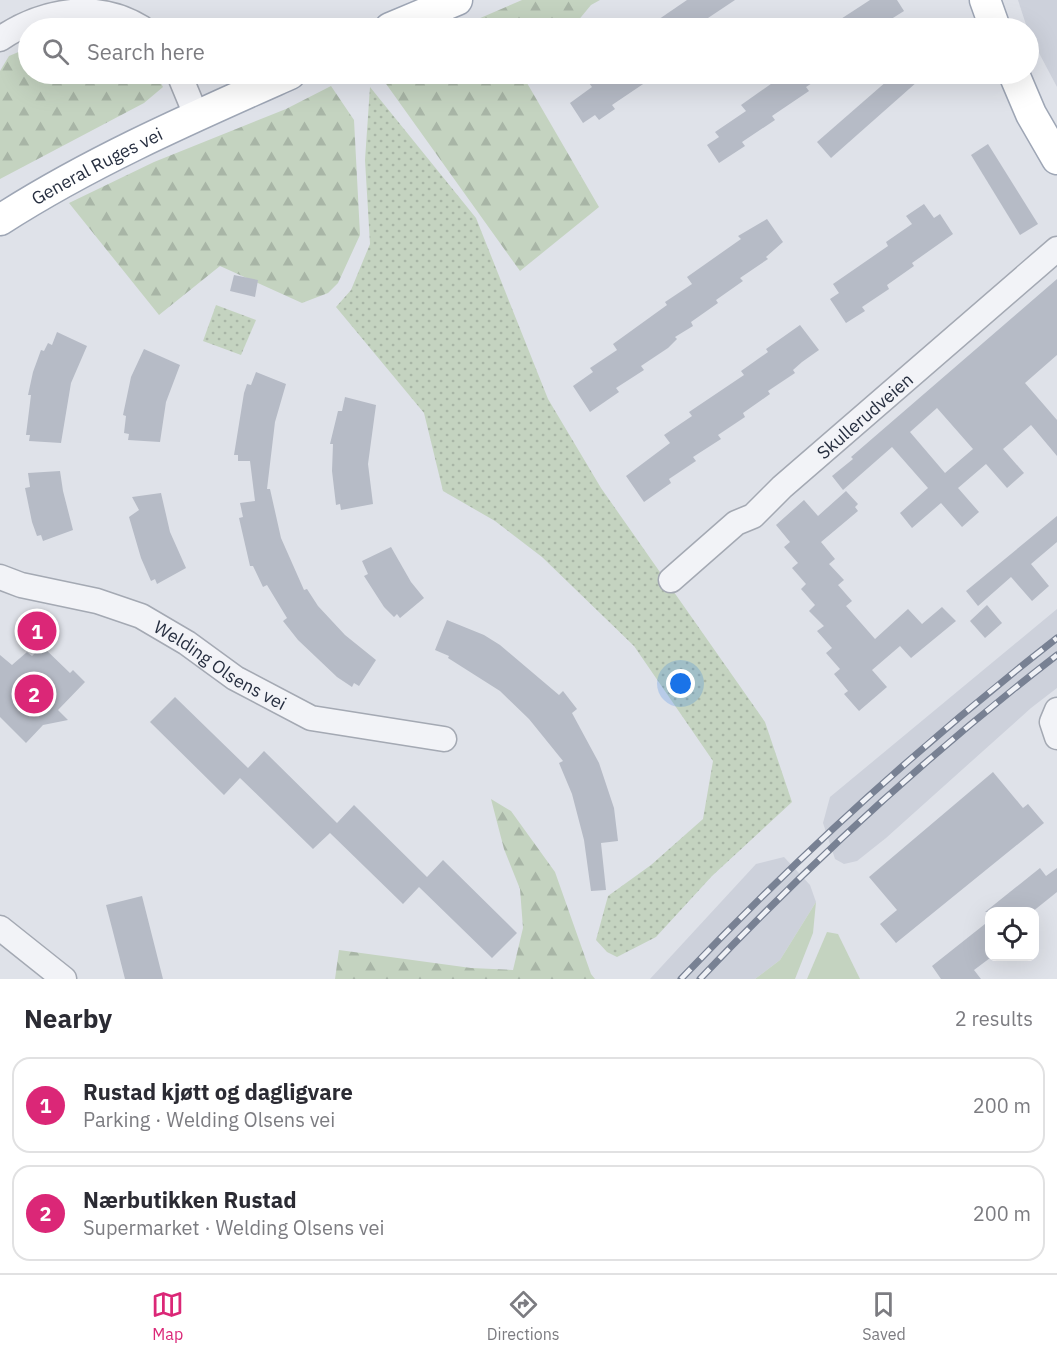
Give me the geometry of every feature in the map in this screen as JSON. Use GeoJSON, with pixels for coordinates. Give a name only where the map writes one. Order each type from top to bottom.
{"type":"FeatureCollection","features":[{"type":"Feature","properties":{"kind":"main road"},"geometry":{"type":"LineString","coordinates":[[415,18],[457,0]]}},
{"type":"Feature","properties":{"kind":"main road"},"geometry":{"type":"LineString","coordinates":[[985,0],[991,18]]}},
{"type":"Feature","properties":{"kind":"main road","name":"General Ruges vei"},"geometry":{"type":"LineString","coordinates":[[0,220],[102,160],[266,84]]}},
{"type":"Feature","properties":{"kind":"main road"},"geometry":{"type":"LineString","coordinates":[[1018,84],[1031,114],[1057,159]]}},
{"type":"Feature","properties":{"kind":"street"},"geometry":{"type":"LineString","coordinates":[[45,18],[68,11],[92,9],[121,18]]}},
{"type":"Feature","properties":{"kind":"street"},"geometry":{"type":"LineString","coordinates":[[0,39],[18,28]]}},
{"type":"Feature","properties":{"kind":"street"},"geometry":{"type":"LineString","coordinates":[[183,84],[196,115]]}},
{"type":"Feature","properties":{"kind":"street","name":"Skullerudveien"},"geometry":{"type":"LineString","coordinates":[[671,580],[736,523],[753,516],[782,487],[1057,249]]}},
{"type":"Feature","properties":{"kind":"street","name":"Welding Olsens vei"},"geometry":{"type":"LineString","coordinates":[[0,576],[21,585],[97,602],[141,616],[187,643],[235,678],[311,718],[444,739]]}},
{"type":"Feature","properties":{"kind":"street"},"geometry":{"type":"LineString","coordinates":[[1057,710],[1052,722],[1057,737]]}},
{"type":"Feature","properties":{"kind":"street"},"geometry":{"type":"LineString","coordinates":[[0,928],[64,979]]}},
{"type":"Feature","properties":{"kind":"shaded area"},"geometry":{"type":"Polygon","coordinates":[[[1018,0],[1057,0],[1057,87],[1039,53],[1039,18],[1024,18],[1018,0]]]}},
{"type":"Feature","properties":{"kind":"shaded area"},"geometry":{"type":"Polygon","coordinates":[[[1057,609],[1057,688],[1031,708],[886,838],[857,861],[844,864],[835,859],[823,823],[830,797],[1057,609]]]}},
{"type":"Feature","properties":{"kind":"shaded area"},"geometry":{"type":"Polygon","coordinates":[[[784,857],[810,885],[816,902],[780,960],[755,979],[650,979],[756,864],[784,857]]]}},
{"type":"Feature","properties":{"kind":"green space"},"geometry":{"type":"Polygon","coordinates":[[[522,0],[600,0],[591,5],[580,18],[480,18],[522,0]]]}},
{"type":"Feature","properties":{"kind":"green space"},"geometry":{"type":"Polygon","coordinates":[[[18,52],[18,84],[161,84],[163,87],[144,103],[0,179],[0,71],[9,56],[18,52]]]}},
{"type":"Feature","properties":{"kind":"green space"},"geometry":{"type":"Polygon","coordinates":[[[386,84],[528,84],[599,207],[520,271],[386,84]]]}},
{"type":"Feature","properties":{"kind":"green space"},"geometry":{"type":"Polygon","coordinates":[[[331,86],[354,120],[360,235],[338,283],[328,293],[302,303],[220,266],[159,315],[69,203],[154,162],[286,109],[331,86]]]}},
{"type":"Feature","properties":{"kind":"green space"},"geometry":{"type":"Polygon","coordinates":[[[370,87],[476,218],[548,399],[601,488],[765,722],[792,802],[712,876],[656,937],[617,957],[607,952],[596,940],[608,896],[651,865],[703,819],[713,761],[634,646],[542,557],[495,521],[443,491],[424,413],[336,307],[351,290],[370,244],[365,160],[370,87]]]}},
{"type":"Feature","properties":{"kind":"green space"},"geometry":{"type":"Polygon","coordinates":[[[216,305],[256,320],[241,355],[203,341],[216,305]]]}},
{"type":"Feature","properties":{"kind":"green space"},"geometry":{"type":"Polygon","coordinates":[[[491,799],[511,811],[555,872],[591,974],[595,979],[335,979],[339,950],[471,968],[513,970],[523,928],[520,889],[504,849],[491,799]]]}},
{"type":"Feature","properties":{"kind":"green space"},"geometry":{"type":"Polygon","coordinates":[[[816,902],[813,933],[795,979],[755,979],[780,960],[816,902]]]}},
{"type":"Feature","properties":{"kind":"green space"},"geometry":{"type":"Polygon","coordinates":[[[827,932],[838,934],[860,979],[807,979],[827,932]]]}},
{"type":"Feature","properties":{"kind":"building"},"geometry":{"type":"Polygon","coordinates":[[[687,0],[735,0],[708,18],[661,18],[687,0]]]}},
{"type":"Feature","properties":{"kind":"building"},"geometry":{"type":"Polygon","coordinates":[[[870,0],[897,0],[904,11],[893,18],[842,18],[870,0]]]}},
{"type":"Feature","properties":{"kind":"building"},"geometry":{"type":"Polygon","coordinates":[[[590,84],[643,84],[612,105],[615,109],[599,120],[595,115],[583,123],[570,103],[592,87],[590,84]]]}},
{"type":"Feature","properties":{"kind":"building"},"geometry":{"type":"Polygon","coordinates":[[[771,84],[811,84],[806,87],[809,91],[772,116],[775,120],[742,142],[745,146],[719,163],[707,145],[719,137],[715,132],[746,111],[741,105],[771,84]]]}},
{"type":"Feature","properties":{"kind":"building"},"geometry":{"type":"Polygon","coordinates":[[[884,84],[915,84],[831,158],[817,142],[884,84]]]}},
{"type":"Feature","properties":{"kind":"building"},"geometry":{"type":"Polygon","coordinates":[[[988,144],[1038,224],[1020,235],[971,155],[988,144]]]}},
{"type":"Feature","properties":{"kind":"building"},"geometry":{"type":"Polygon","coordinates":[[[924,204],[934,218],[940,214],[953,234],[912,263],[914,266],[887,285],[889,289],[862,307],[865,311],[846,323],[830,299],[839,293],[833,284],[888,246],[886,242],[912,224],[906,216],[924,204]]]}},
{"type":"Feature","properties":{"kind":"building"},"geometry":{"type":"Polygon","coordinates":[[[767,219],[783,242],[766,257],[768,259],[740,278],[743,281],[691,322],[693,326],[675,337],[677,339],[668,348],[641,366],[644,370],[616,388],[619,392],[590,412],[573,386],[593,372],[590,368],[617,350],[613,344],[667,305],[665,302],[692,284],[687,277],[741,239],[738,236],[767,219]]]}},
{"type":"Feature","properties":{"kind":"building"},"geometry":{"type":"Polygon","coordinates":[[[234,275],[258,280],[255,297],[230,291],[234,275]]]}},
{"type":"Feature","properties":{"kind":"building"},"geometry":{"type":"Polygon","coordinates":[[[1057,279],[1057,355],[1025,383],[1057,420],[1057,456],[1031,425],[1003,449],[1024,473],[1007,488],[986,464],[958,488],[979,512],[962,527],[941,503],[912,528],[900,513],[928,488],[892,447],[843,490],[832,476],[853,459],[851,457],[1057,279]],[[937,408],[910,432],[945,473],[973,449],[937,408]]]}},
{"type":"Feature","properties":{"kind":"building"},"geometry":{"type":"Polygon","coordinates":[[[800,325],[819,350],[793,370],[795,373],[768,391],[770,394],[743,413],[745,417],[718,435],[721,439],[693,457],[696,461],[669,479],[671,483],[644,502],[626,476],[670,443],[664,435],[692,416],[689,412],[744,375],[741,371],[768,352],[766,349],[800,325]]]}},
{"type":"Feature","properties":{"kind":"building"},"geometry":{"type":"Polygon","coordinates":[[[57,332],[87,346],[71,383],[61,443],[29,441],[30,435],[26,435],[31,395],[28,395],[33,372],[41,350],[44,351],[48,343],[52,345],[57,332]]]}},
{"type":"Feature","properties":{"kind":"building"},"geometry":{"type":"Polygon","coordinates":[[[144,349],[180,365],[166,402],[160,442],[128,440],[129,434],[124,433],[126,416],[123,415],[131,377],[144,349]]]}},
{"type":"Feature","properties":{"kind":"building"},"geometry":{"type":"Polygon","coordinates":[[[256,372],[286,384],[275,422],[267,489],[270,489],[281,538],[304,590],[307,589],[318,606],[345,635],[376,660],[359,686],[354,683],[352,687],[337,677],[298,640],[283,621],[287,618],[267,585],[263,587],[253,566],[250,566],[239,518],[243,517],[240,503],[255,501],[250,461],[238,461],[238,455],[234,455],[244,393],[247,384],[251,385],[256,372]]]}},
{"type":"Feature","properties":{"kind":"building"},"geometry":{"type":"Polygon","coordinates":[[[345,397],[376,405],[368,464],[373,504],[341,510],[340,504],[336,505],[332,471],[333,444],[330,444],[338,411],[342,411],[345,397]]]}},
{"type":"Feature","properties":{"kind":"building"},"geometry":{"type":"Polygon","coordinates":[[[60,471],[73,530],[43,541],[41,535],[37,536],[32,522],[25,488],[30,487],[28,473],[60,471]]]}},
{"type":"Feature","properties":{"kind":"building"},"geometry":{"type":"Polygon","coordinates":[[[846,491],[858,504],[855,507],[858,511],[821,542],[835,559],[829,564],[844,580],[838,585],[852,601],[846,606],[875,639],[908,609],[922,624],[942,607],[956,621],[911,658],[900,646],[872,670],[887,687],[859,711],[844,694],[848,691],[834,674],[840,669],[826,653],[832,648],[817,631],[824,626],[809,611],[815,605],[801,589],[806,584],[792,568],[798,563],[784,547],[790,542],[776,525],[804,500],[818,516],[846,491]]]}},
{"type":"Feature","properties":{"kind":"building"},"geometry":{"type":"Polygon","coordinates":[[[161,493],[170,532],[186,568],[157,584],[155,579],[151,581],[141,558],[129,517],[139,510],[132,497],[161,493]]]}},
{"type":"Feature","properties":{"kind":"building"},"geometry":{"type":"Polygon","coordinates":[[[1057,516],[1057,542],[1031,564],[1049,586],[1032,601],[1011,577],[978,606],[966,591],[1057,516]]]}},
{"type":"Feature","properties":{"kind":"building"},"geometry":{"type":"Polygon","coordinates":[[[391,547],[411,582],[424,598],[400,618],[397,614],[394,617],[384,607],[364,576],[368,574],[362,561],[391,547]]]}},
{"type":"Feature","properties":{"kind":"building"},"geometry":{"type":"Polygon","coordinates":[[[987,605],[1002,623],[985,638],[970,621],[987,605]]]}},
{"type":"Feature","properties":{"kind":"building"},"geometry":{"type":"Polygon","coordinates":[[[447,620],[484,635],[500,645],[559,695],[563,691],[577,709],[572,713],[599,763],[614,808],[618,841],[601,843],[606,890],[591,891],[584,840],[572,794],[559,763],[563,761],[529,719],[500,691],[448,658],[449,656],[435,650],[447,620]]]}},
{"type":"Feature","properties":{"kind":"building"},"geometry":{"type":"Polygon","coordinates":[[[42,646],[70,673],[73,670],[85,682],[58,710],[68,720],[43,725],[26,743],[0,717],[0,655],[12,665],[27,652],[32,656],[42,646]]]}},
{"type":"Feature","properties":{"kind":"building"},"geometry":{"type":"Polygon","coordinates":[[[175,697],[248,768],[264,751],[337,823],[354,805],[427,877],[443,860],[517,933],[492,958],[419,887],[403,904],[330,833],[313,849],[240,778],[224,795],[150,722],[175,697]]]}},
{"type":"Feature","properties":{"kind":"building"},"geometry":{"type":"Polygon","coordinates":[[[993,772],[1023,808],[1028,804],[1044,823],[896,943],[880,924],[897,910],[869,877],[993,772]]]}},
{"type":"Feature","properties":{"kind":"building"},"geometry":{"type":"Polygon","coordinates":[[[1040,868],[1046,876],[1057,868],[1057,892],[1038,907],[991,907],[1040,868]]]}},
{"type":"Feature","properties":{"kind":"building"},"geometry":{"type":"Polygon","coordinates":[[[142,896],[163,979],[125,979],[106,905],[142,896]]]}},
{"type":"Feature","properties":{"kind":"building"},"geometry":{"type":"Polygon","coordinates":[[[985,924],[986,961],[974,970],[981,979],[941,979],[932,966],[985,924]]]}},
{"type":"Feature","properties":{"kind":"railway"},"geometry":{"type":"LineString","coordinates":[[681,979],[770,889],[910,759],[1057,638]]}},
{"type":"Feature","properties":{"kind":"railway"},"geometry":{"type":"LineString","coordinates":[[700,979],[784,893],[872,810],[963,731],[1057,655]]}},
{"type":"Feature","properties":{"kind":"place","name":"Rustad kjøtt og dagligvare"},"geometry":{"type":"Point","coordinates":[37,631]}},
{"type":"Feature","properties":{"kind":"place","name":"Nærbutikken Rustad"},"geometry":{"type":"Point","coordinates":[34,694]}}]}
